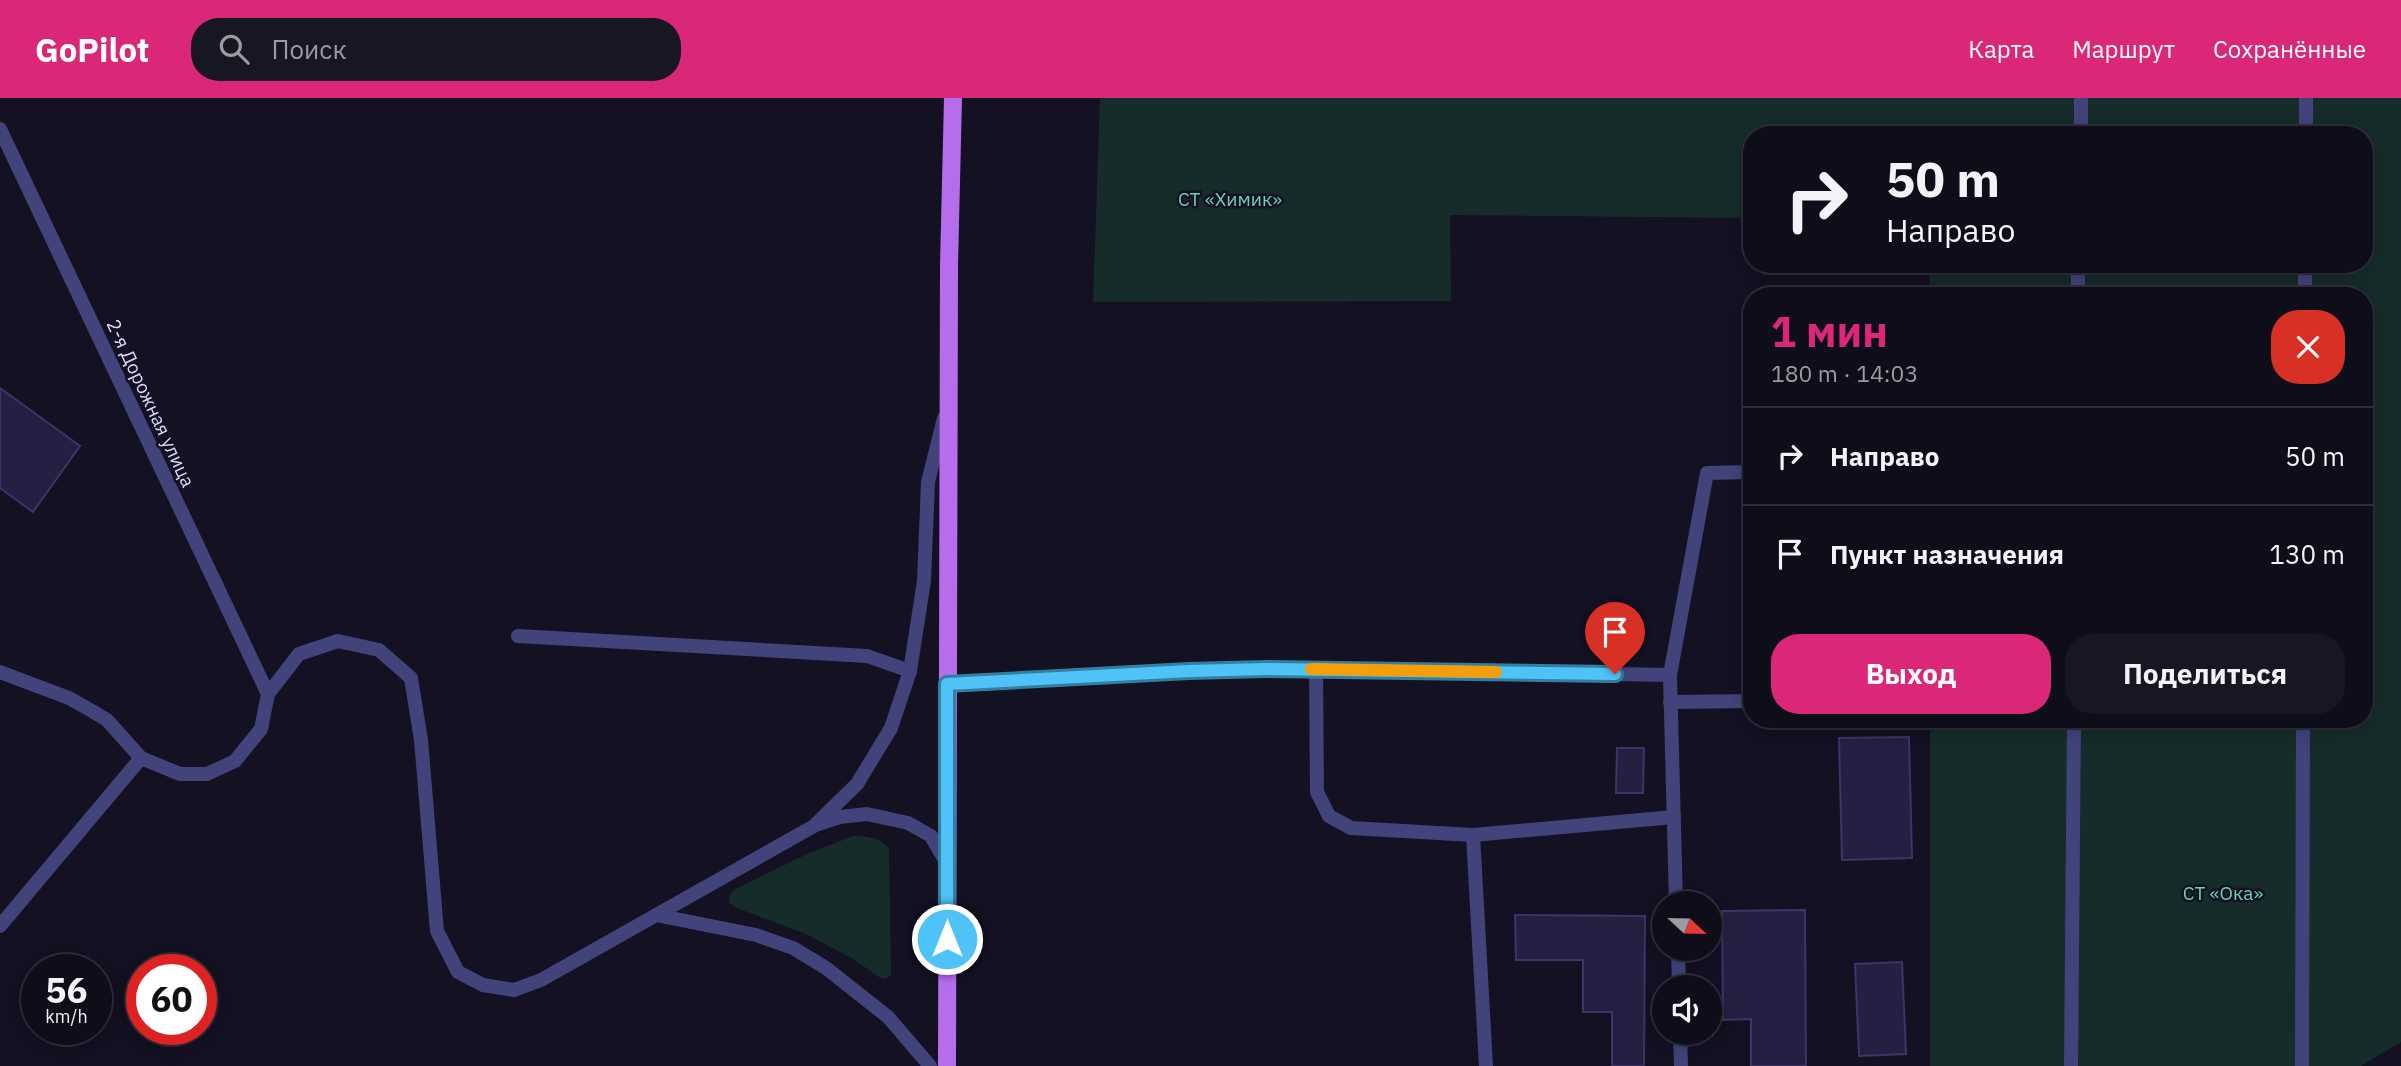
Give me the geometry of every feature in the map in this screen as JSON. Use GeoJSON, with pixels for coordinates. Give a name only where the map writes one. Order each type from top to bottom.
{"type":"FeatureCollection","features":[{"type":"Feature","properties":{"kind":"main road"},"geometry":{"type":"LineString","coordinates":[[947,1066],[949,265],[953,98]]}},
{"type":"Feature","properties":{"kind":"street"},"geometry":{"type":"LineString","coordinates":[[2081,98],[2081,126]]}},
{"type":"Feature","properties":{"kind":"street"},"geometry":{"type":"LineString","coordinates":[[2306,98],[2306,126]]}},
{"type":"Feature","properties":{"kind":"street","name":"2-я Дорожная улица"},"geometry":{"type":"LineString","coordinates":[[0,129],[268,694]]}},
{"type":"Feature","properties":{"kind":"street"},"geometry":{"type":"LineString","coordinates":[[814,826],[857,784],[891,728],[910,671],[924,582],[928,482],[949,399]]}},
{"type":"Feature","properties":{"kind":"street"},"geometry":{"type":"LineString","coordinates":[[1676,891],[1670,675],[1707,472],[1743,472]]}},
{"type":"Feature","properties":{"kind":"street"},"geometry":{"type":"LineString","coordinates":[[518,636],[867,656],[910,671]]}},
{"type":"Feature","properties":{"kind":"street"},"geometry":{"type":"LineString","coordinates":[[0,672],[69,698],[92,710],[107,720],[141,758],[180,774],[207,774],[235,761],[261,729],[268,694],[299,654],[338,641],[379,650],[411,678],[421,740],[437,932],[458,972],[483,985],[514,990],[541,980],[814,826],[840,817],[867,814],[908,823],[931,836],[946,862]]}},
{"type":"Feature","properties":{"kind":"street"},"geometry":{"type":"LineString","coordinates":[[947,684],[1189,671],[1316,669],[1670,675]]}},
{"type":"Feature","properties":{"kind":"street"},"geometry":{"type":"LineString","coordinates":[[1316,669],[1317,792],[1329,816],[1351,828],[1473,835],[1674,817]]}},
{"type":"Feature","properties":{"kind":"street"},"geometry":{"type":"LineString","coordinates":[[1670,702],[1743,701]]}},
{"type":"Feature","properties":{"kind":"street"},"geometry":{"type":"LineString","coordinates":[[2071,1066],[2074,728]]}},
{"type":"Feature","properties":{"kind":"street"},"geometry":{"type":"LineString","coordinates":[[2302,1066],[2304,728]]}},
{"type":"Feature","properties":{"kind":"street"},"geometry":{"type":"LineString","coordinates":[[0,926],[141,758]]}},
{"type":"Feature","properties":{"kind":"street"},"geometry":{"type":"LineString","coordinates":[[1473,835],[1486,1066]]}},
{"type":"Feature","properties":{"kind":"street"},"geometry":{"type":"LineString","coordinates":[[656,915],[755,935],[793,948],[826,968],[888,1017],[930,1066]]}},
{"type":"Feature","properties":{"kind":"street"},"geometry":{"type":"LineString","coordinates":[[1680,1045],[1681,1066]]}},
{"type":"Feature","properties":{"kind":"green space","name":"СТ «Ока»"},"geometry":{"type":"Polygon","coordinates":[[[1100,98],[2401,98],[2401,1042],[2361,1066],[1930,1066],[1930,728],[2373,728],[2373,287],[1930,287],[1930,273],[2373,273],[2373,126],[1743,126],[1743,218],[1450,215],[1451,301],[1093,302],[1100,98]]]}},
{"type":"Feature","properties":{"kind":"green space"},"geometry":{"type":"Polygon","coordinates":[[[853,836],[881,841],[889,848],[891,975],[886,979],[808,935],[734,907],[729,902],[730,894],[735,889],[807,854],[853,836]]]}},
{"type":"Feature","properties":{"kind":"building"},"geometry":{"type":"Polygon","coordinates":[[[0,388],[80,446],[33,512],[0,488],[0,388]]]}},
{"type":"Feature","properties":{"kind":"building"},"geometry":{"type":"Polygon","coordinates":[[[1909,737],[1912,858],[1842,860],[1839,738],[1909,737]]]}},
{"type":"Feature","properties":{"kind":"building"},"geometry":{"type":"Polygon","coordinates":[[[1617,748],[1644,748],[1643,793],[1616,793],[1617,748]]]}},
{"type":"Feature","properties":{"kind":"building"},"geometry":{"type":"Polygon","coordinates":[[[1805,910],[1806,1066],[1751,1066],[1751,1019],[1723,1020],[1722,911],[1805,910]]]}},
{"type":"Feature","properties":{"kind":"building"},"geometry":{"type":"Polygon","coordinates":[[[1515,915],[1645,916],[1644,1066],[1612,1066],[1612,1012],[1583,1012],[1583,960],[1516,960],[1515,915]]]}},
{"type":"Feature","properties":{"kind":"building"},"geometry":{"type":"Polygon","coordinates":[[[1902,962],[1906,1054],[1859,1056],[1855,964],[1902,962]]]}},
{"type":"Feature","properties":{"kind":"slow traffic"},"geometry":{"type":"LineString","coordinates":[[1311,669],[1496,672]]}},
{"type":"Feature","properties":{"kind":"route"},"geometry":{"type":"LineString","coordinates":[[947,939],[947,684],[1265,669],[1615,674]]}},
{"type":"Feature","properties":{"kind":"park label","name":"СТ «Химик»"},"geometry":{"type":"Point","coordinates":[1230,199]}}]}
